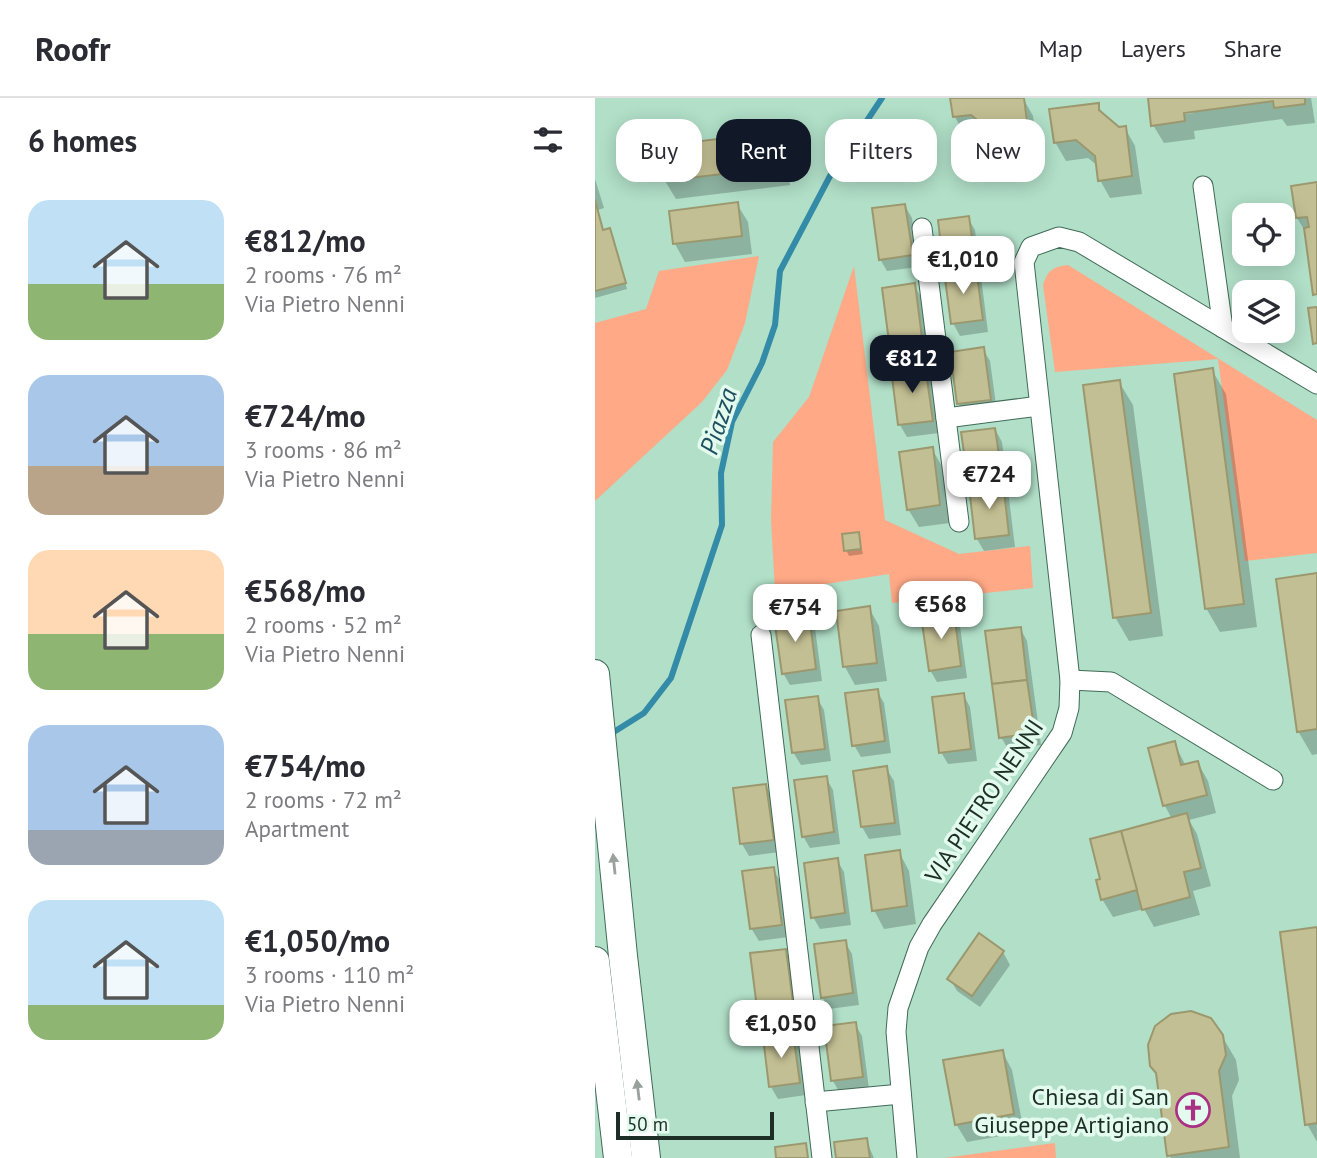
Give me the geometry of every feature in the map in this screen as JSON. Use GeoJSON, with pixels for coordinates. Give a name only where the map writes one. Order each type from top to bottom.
{"type":"FeatureCollection","features":[{"type":"Feature","properties":{"kind":"street"},"geometry":{"type":"LineString","coordinates":[[1203,186],[1223,328]]}},
{"type":"Feature","properties":{"kind":"street"},"geometry":{"type":"LineString","coordinates":[[922,228],[959,522]]}},
{"type":"Feature","properties":{"kind":"street","name":"VIA PIETRO NENNI"},"geometry":{"type":"LineString","coordinates":[[907,1158],[895,1032],[898,1008],[919,947],[1062,733],[1069,708],[1070,680],[1024,262],[1031,247],[1044,240],[1059,237],[1079,242],[1317,384]]}},
{"type":"Feature","properties":{"kind":"street"},"geometry":{"type":"LineString","coordinates":[[946,418],[1039,406]]}},
{"type":"Feature","properties":{"kind":"street"},"geometry":{"type":"LineString","coordinates":[[761,635],[822,1158]]}},
{"type":"Feature","properties":{"kind":"street"},"geometry":{"type":"LineString","coordinates":[[595,674],[646,1158]]}},
{"type":"Feature","properties":{"kind":"street"},"geometry":{"type":"LineString","coordinates":[[1070,680],[1111,682],[1273,780]]}},
{"type":"Feature","properties":{"kind":"street"},"geometry":{"type":"LineString","coordinates":[[595,961],[618,1158]]}},
{"type":"Feature","properties":{"kind":"street"},"geometry":{"type":"LineString","coordinates":[[815,1102],[901,1094]]}},
{"type":"Feature","properties":{"kind":"shaded area"},"geometry":{"type":"Polygon","coordinates":[[[759,256],[745,323],[727,370],[702,402],[595,501],[595,323],[646,309],[659,271],[759,256]]]}},
{"type":"Feature","properties":{"kind":"shaded area"},"geometry":{"type":"Polygon","coordinates":[[[1068,265],[1317,420],[1317,553],[1245,561],[1218,359],[1055,372],[1043,285],[1052,270],[1068,265]]]}},
{"type":"Feature","properties":{"kind":"shaded area"},"geometry":{"type":"Polygon","coordinates":[[[854,266],[885,520],[959,554],[1030,546],[1033,588],[892,603],[889,574],[775,592],[771,520],[773,442],[809,397],[854,266]]]}},
{"type":"Feature","properties":{"kind":"shaded area"},"geometry":{"type":"Polygon","coordinates":[[[1055,1143],[1056,1158],[944,1158],[1055,1143]]]}},
{"type":"Feature","properties":{"kind":"building"},"geometry":{"type":"Polygon","coordinates":[[[950,98],[1024,98],[1027,119],[976,119],[971,115],[953,117],[950,98]]]}},
{"type":"Feature","properties":{"kind":"building"},"geometry":{"type":"Polygon","coordinates":[[[1148,98],[1305,98],[1305,104],[1274,108],[1273,101],[1184,113],[1185,121],[1151,126],[1148,98]]]}},
{"type":"Feature","properties":{"kind":"building"},"geometry":{"type":"Polygon","coordinates":[[[1099,103],[1099,110],[1119,127],[1126,126],[1132,176],[1098,181],[1095,156],[1076,140],[1054,143],[1049,109],[1099,103]]]}},
{"type":"Feature","properties":{"kind":"building"},"geometry":{"type":"Polygon","coordinates":[[[716,139],[716,175],[702,176],[702,141],[716,139]]]}},
{"type":"Feature","properties":{"kind":"building"},"geometry":{"type":"Polygon","coordinates":[[[1317,182],[1317,294],[1313,295],[1304,228],[1309,227],[1307,217],[1296,218],[1291,186],[1317,182]]]}},
{"type":"Feature","properties":{"kind":"building"},"geometry":{"type":"Polygon","coordinates":[[[595,200],[603,230],[610,228],[626,283],[595,291],[595,200]]]}},
{"type":"Feature","properties":{"kind":"building"},"geometry":{"type":"Polygon","coordinates":[[[738,202],[742,236],[673,244],[669,211],[738,202]]]}},
{"type":"Feature","properties":{"kind":"building"},"geometry":{"type":"Polygon","coordinates":[[[905,204],[913,255],[879,260],[872,208],[905,204]]]}},
{"type":"Feature","properties":{"kind":"building"},"geometry":{"type":"Polygon","coordinates":[[[969,216],[976,267],[944,271],[938,220],[969,216]]]}},
{"type":"Feature","properties":{"kind":"building"},"geometry":{"type":"Polygon","coordinates":[[[976,267],[983,320],[951,324],[944,271],[976,267]]]}},
{"type":"Feature","properties":{"kind":"building"},"geometry":{"type":"Polygon","coordinates":[[[915,283],[922,338],[889,342],[882,288],[915,283]]]}},
{"type":"Feature","properties":{"kind":"building"},"geometry":{"type":"Polygon","coordinates":[[[1317,307],[1317,343],[1313,344],[1308,308],[1317,307]]]}},
{"type":"Feature","properties":{"kind":"building"},"geometry":{"type":"Polygon","coordinates":[[[984,347],[991,400],[957,404],[950,352],[984,347]]]}},
{"type":"Feature","properties":{"kind":"building"},"geometry":{"type":"Polygon","coordinates":[[[925,365],[933,421],[898,425],[891,369],[925,365]]]}},
{"type":"Feature","properties":{"kind":"building"},"geometry":{"type":"Polygon","coordinates":[[[1213,368],[1244,604],[1205,609],[1174,374],[1213,368]]]}},
{"type":"Feature","properties":{"kind":"building"},"geometry":{"type":"Polygon","coordinates":[[[1120,380],[1151,613],[1113,618],[1083,385],[1120,380]]]}},
{"type":"Feature","properties":{"kind":"building"},"geometry":{"type":"Polygon","coordinates":[[[995,428],[1003,482],[969,487],[961,432],[995,428]]]}},
{"type":"Feature","properties":{"kind":"building"},"geometry":{"type":"Polygon","coordinates":[[[933,447],[940,505],[907,510],[899,452],[933,447]]]}},
{"type":"Feature","properties":{"kind":"building"},"geometry":{"type":"Polygon","coordinates":[[[1003,482],[1009,535],[975,539],[969,487],[1003,482]]]}},
{"type":"Feature","properties":{"kind":"building"},"geometry":{"type":"Polygon","coordinates":[[[859,532],[861,549],[844,551],[842,534],[859,532]]]}},
{"type":"Feature","properties":{"kind":"building"},"geometry":{"type":"Polygon","coordinates":[[[1317,573],[1317,729],[1297,732],[1276,579],[1317,573]]]}},
{"type":"Feature","properties":{"kind":"building"},"geometry":{"type":"Polygon","coordinates":[[[870,606],[877,663],[843,667],[836,611],[870,606]]]}},
{"type":"Feature","properties":{"kind":"building"},"geometry":{"type":"Polygon","coordinates":[[[954,612],[961,666],[929,671],[921,616],[954,612]]]}},
{"type":"Feature","properties":{"kind":"building"},"geometry":{"type":"Polygon","coordinates":[[[809,614],[816,669],[782,674],[774,618],[809,614]]]}},
{"type":"Feature","properties":{"kind":"building"},"geometry":{"type":"Polygon","coordinates":[[[1021,627],[1027,680],[992,684],[985,631],[1021,627]]]}},
{"type":"Feature","properties":{"kind":"building"},"geometry":{"type":"Polygon","coordinates":[[[1027,680],[1035,733],[999,738],[992,684],[1027,680]]]}},
{"type":"Feature","properties":{"kind":"building"},"geometry":{"type":"Polygon","coordinates":[[[878,689],[885,741],[852,746],[845,693],[878,689]]]}},
{"type":"Feature","properties":{"kind":"building"},"geometry":{"type":"Polygon","coordinates":[[[964,693],[971,749],[939,753],[932,697],[964,693]]]}},
{"type":"Feature","properties":{"kind":"building"},"geometry":{"type":"Polygon","coordinates":[[[818,696],[825,749],[792,753],[785,700],[818,696]]]}},
{"type":"Feature","properties":{"kind":"building"},"geometry":{"type":"Polygon","coordinates":[[[1175,741],[1181,765],[1198,761],[1207,795],[1163,806],[1148,748],[1175,741]]]}},
{"type":"Feature","properties":{"kind":"building"},"geometry":{"type":"Polygon","coordinates":[[[887,766],[895,823],[861,827],[853,771],[887,766]]]}},
{"type":"Feature","properties":{"kind":"building"},"geometry":{"type":"Polygon","coordinates":[[[827,776],[834,832],[802,837],[794,780],[827,776]]]}},
{"type":"Feature","properties":{"kind":"building"},"geometry":{"type":"Polygon","coordinates":[[[766,784],[774,840],[740,844],[733,788],[766,784]]]}},
{"type":"Feature","properties":{"kind":"building"},"geometry":{"type":"Polygon","coordinates":[[[1187,813],[1201,868],[1184,872],[1190,897],[1142,910],[1121,831],[1187,813]]]}},
{"type":"Feature","properties":{"kind":"building"},"geometry":{"type":"Polygon","coordinates":[[[1121,831],[1137,890],[1101,900],[1096,880],[1100,879],[1090,839],[1121,831]]]}},
{"type":"Feature","properties":{"kind":"building"},"geometry":{"type":"Polygon","coordinates":[[[900,850],[907,906],[872,911],[865,855],[900,850]]]}},
{"type":"Feature","properties":{"kind":"building"},"geometry":{"type":"Polygon","coordinates":[[[838,858],[845,913],[811,918],[804,863],[838,858]]]}},
{"type":"Feature","properties":{"kind":"building"},"geometry":{"type":"Polygon","coordinates":[[[774,867],[782,925],[750,929],[742,871],[774,867]]]}},
{"type":"Feature","properties":{"kind":"building"},"geometry":{"type":"Polygon","coordinates":[[[1317,927],[1317,1123],[1305,1125],[1280,932],[1317,927]]]}},
{"type":"Feature","properties":{"kind":"building"},"geometry":{"type":"Polygon","coordinates":[[[979,933],[1004,951],[972,996],[947,979],[979,933]]]}},
{"type":"Feature","properties":{"kind":"building"},"geometry":{"type":"Polygon","coordinates":[[[846,940],[853,993],[821,998],[814,944],[846,940]]]}},
{"type":"Feature","properties":{"kind":"building"},"geometry":{"type":"Polygon","coordinates":[[[786,949],[793,1003],[757,1008],[750,953],[786,949]]]}},
{"type":"Feature","properties":{"kind":"building","name":"Chiesa di San Giuseppe Artigiano"},"geometry":{"type":"Polygon","coordinates":[[[1191,1011],[1211,1018],[1223,1035],[1226,1055],[1219,1071],[1229,1147],[1167,1156],[1156,1073],[1150,1066],[1148,1045],[1155,1026],[1171,1014],[1191,1011]]]}},
{"type":"Feature","properties":{"kind":"building"},"geometry":{"type":"Polygon","coordinates":[[[856,1022],[863,1077],[831,1081],[824,1026],[856,1022]]]}},
{"type":"Feature","properties":{"kind":"building"},"geometry":{"type":"Polygon","coordinates":[[[793,1033],[800,1083],[769,1087],[763,1037],[793,1033]]]}},
{"type":"Feature","properties":{"kind":"building"},"geometry":{"type":"Polygon","coordinates":[[[1003,1050],[1014,1114],[955,1125],[943,1060],[1003,1050]]]}},
{"type":"Feature","properties":{"kind":"building"},"geometry":{"type":"Polygon","coordinates":[[[867,1138],[870,1158],[836,1158],[834,1142],[867,1138]]]}},
{"type":"Feature","properties":{"kind":"building"},"geometry":{"type":"Polygon","coordinates":[[[806,1143],[808,1158],[776,1158],[775,1147],[806,1143]]]}},
{"type":"Feature","properties":{"kind":"waterway","name":"Piazza"},"geometry":{"type":"LineString","coordinates":[[609,735],[644,713],[671,678],[722,525],[721,473],[732,422],[762,363],[775,325],[780,271],[830,176],[882,98]]}},
{"type":"Feature","properties":{"kind":"place","name":"Chiesa di San Giuseppe Artigiano"},"geometry":{"type":"Point","coordinates":[1193,1110]}}]}
